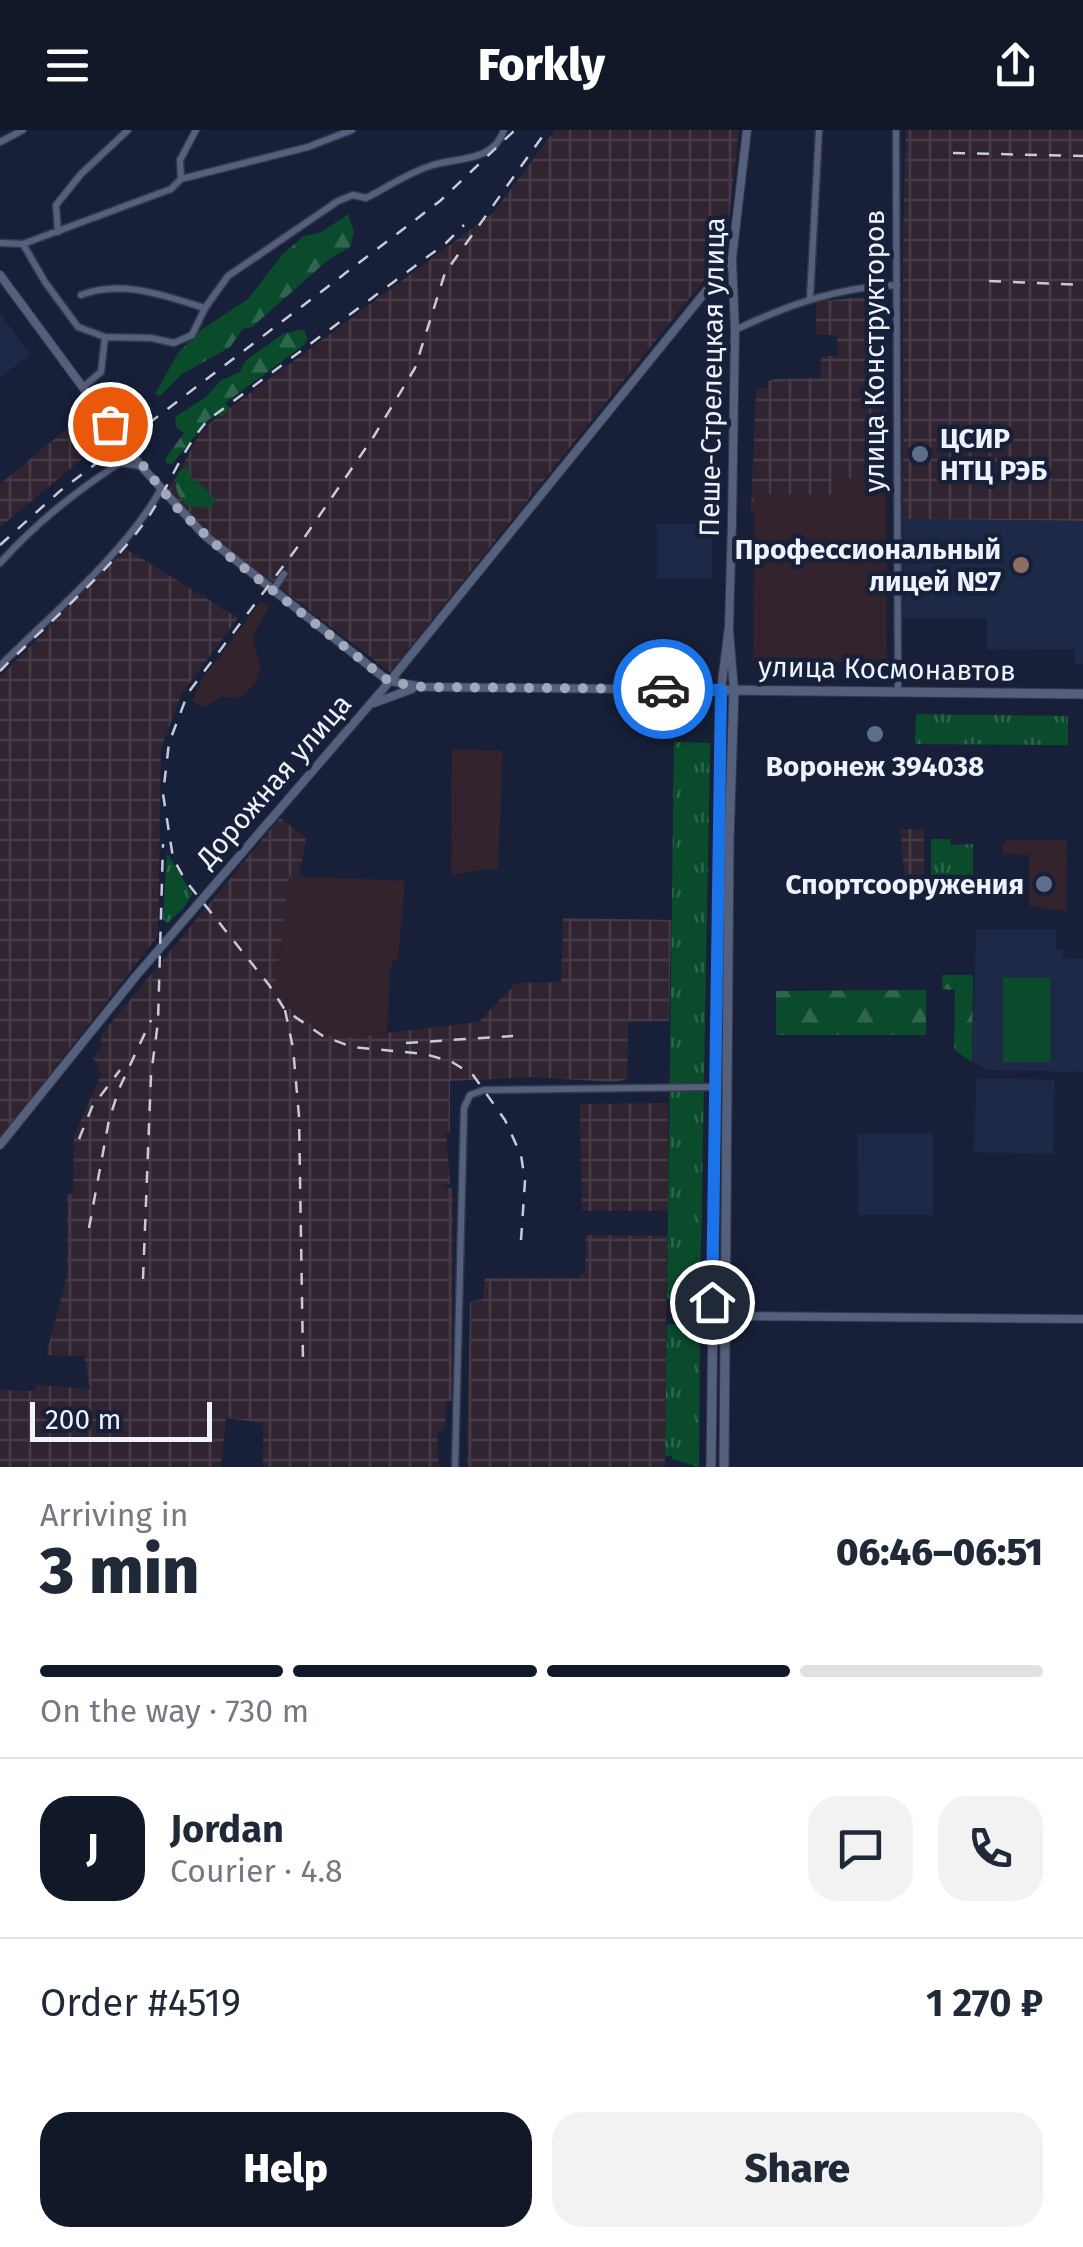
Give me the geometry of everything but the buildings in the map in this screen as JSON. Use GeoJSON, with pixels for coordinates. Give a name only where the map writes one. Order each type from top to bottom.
{"type":"FeatureCollection","features":[{"type":"Feature","properties":{"kind":"main road","name":"улица Космонавтов"},"geometry":{"type":"LineString","coordinates":[[721,690],[1083,694]]}},
{"type":"Feature","properties":{"kind":"main road","name":"Пеше-Стрелецкая улица"},"geometry":{"type":"LineString","coordinates":[[711,1467],[721,690]]}},
{"type":"Feature","properties":{"kind":"main road","name":"Пеше-Стрелецкая улица"},"geometry":{"type":"LineString","coordinates":[[724,1467],[734,690]]}},
{"type":"Feature","properties":{"kind":"street"},"geometry":{"type":"LineString","coordinates":[[0,142],[23,130]]}},
{"type":"Feature","properties":{"kind":"street"},"geometry":{"type":"LineString","coordinates":[[58,232],[56,205],[81,174],[128,130]]}},
{"type":"Feature","properties":{"kind":"street"},"geometry":{"type":"LineString","coordinates":[[181,179],[180,160],[196,130]]}},
{"type":"Feature","properties":{"kind":"street"},"geometry":{"type":"LineString","coordinates":[[1,243],[23,244],[171,189],[181,179],[308,147],[352,130]]}},
{"type":"Feature","properties":{"kind":"street"},"geometry":{"type":"LineString","coordinates":[[23,244],[78,326],[105,337],[152,338],[174,343],[192,335],[228,276],[338,201],[353,195],[366,198],[431,165],[458,162],[488,152],[504,130]]}},
{"type":"Feature","properties":{"kind":"street","name":"Пеше-Стрелецкая улица"},"geometry":{"type":"LineString","coordinates":[[734,690],[729,626],[735,330],[732,259],[747,130]]}},
{"type":"Feature","properties":{"kind":"street"},"geometry":{"type":"LineString","coordinates":[[810,298],[819,130]]}},
{"type":"Feature","properties":{"kind":"street","name":"улица Конструкторов"},"geometry":{"type":"LineString","coordinates":[[896,130],[898,693]]}},
{"type":"Feature","properties":{"kind":"street","name":"Дорожная улица"},"geometry":{"type":"LineString","coordinates":[[0,1144],[136,976],[390,682],[732,259]]}},
{"type":"Feature","properties":{"kind":"street"},"geometry":{"type":"LineString","coordinates":[[0,276],[142,466],[204,535],[390,682]]}},
{"type":"Feature","properties":{"kind":"street"},"geometry":{"type":"LineString","coordinates":[[735,330],[810,298],[852,288],[896,285]]}},
{"type":"Feature","properties":{"kind":"street"},"geometry":{"type":"LineString","coordinates":[[82,295],[108,286],[205,308]]}},
{"type":"Feature","properties":{"kind":"street"},"geometry":{"type":"LineString","coordinates":[[83,387],[101,372],[105,337]]}},
{"type":"Feature","properties":{"kind":"street"},"geometry":{"type":"LineString","coordinates":[[0,564],[72,494],[120,463],[142,466]]}},
{"type":"Feature","properties":{"kind":"street"},"geometry":{"type":"LineString","coordinates":[[0,666],[116,550],[161,489]]}},
{"type":"Feature","properties":{"kind":"street"},"geometry":{"type":"LineString","coordinates":[[272,591],[284,574]]}},
{"type":"Feature","properties":{"kind":"street","name":"Пеше-Стрелецкая улица"},"geometry":{"type":"LineString","coordinates":[[721,690],[729,626]]}},
{"type":"Feature","properties":{"kind":"street","name":"улица Космонавтов"},"geometry":{"type":"LineString","coordinates":[[390,682],[423,687],[721,690]]}},
{"type":"Feature","properties":{"kind":"street"},"geometry":{"type":"LineString","coordinates":[[370,705],[423,687]]}},
{"type":"Feature","properties":{"kind":"street"},"geometry":{"type":"LineString","coordinates":[[456,1467],[464,1108],[470,1095],[484,1090],[714,1086]]}},
{"type":"Feature","properties":{"kind":"street"},"geometry":{"type":"LineString","coordinates":[[724,1316],[1083,1319]]}},
{"type":"Feature","properties":{"kind":"shaded area"},"geometry":{"type":"Polygon","coordinates":[[[555,130],[739,130],[725,254],[390,672],[208,533],[169,490],[198,437],[211,422],[493,213],[555,130]]]}},
{"type":"Feature","properties":{"kind":"shaded area"},"geometry":{"type":"Polygon","coordinates":[[[906,130],[1083,130],[1083,521],[903,519],[906,130]]]}},
{"type":"Feature","properties":{"kind":"shaded area"},"geometry":{"type":"Polygon","coordinates":[[[888,294],[886,478],[832,478],[832,495],[759,494],[754,497],[751,510],[756,388],[767,388],[768,381],[776,379],[820,378],[821,356],[838,356],[837,335],[816,335],[816,302],[888,294]]]}},
{"type":"Feature","properties":{"kind":"shaded area"},"geometry":{"type":"Polygon","coordinates":[[[0,313],[30,355],[0,377],[0,313]]]}},
{"type":"Feature","properties":{"kind":"shaded area"},"geometry":{"type":"Polygon","coordinates":[[[70,426],[93,450],[0,527],[0,484],[70,426]]]}},
{"type":"Feature","properties":{"kind":"shaded area"},"geometry":{"type":"Polygon","coordinates":[[[831,478],[886,478],[887,662],[753,661],[754,497],[831,495],[831,478]]]}},
{"type":"Feature","properties":{"kind":"shaded area","name":"Профессиональный лицей №7"},"geometry":{"type":"Polygon","coordinates":[[[903,519],[1083,521],[1083,664],[1075,664],[1075,649],[987,650],[987,619],[902,618],[903,519]]]}},
{"type":"Feature","properties":{"kind":"shaded area"},"geometry":{"type":"Polygon","coordinates":[[[657,524],[713,524],[712,579],[657,579],[657,524]]]}},
{"type":"Feature","properties":{"kind":"shaded area"},"geometry":{"type":"Polygon","coordinates":[[[126,549],[238,618],[182,693],[161,749],[158,936],[0,1138],[0,677],[126,549]]]}},
{"type":"Feature","properties":{"kind":"shaded area"},"geometry":{"type":"Polygon","coordinates":[[[261,601],[269,606],[252,638],[261,666],[255,683],[241,698],[221,697],[203,708],[192,701],[203,678],[261,601]]]}},
{"type":"Feature","properties":{"kind":"shaded area"},"geometry":{"type":"Polygon","coordinates":[[[452,749],[503,751],[498,868],[451,875],[452,749]]]}},
{"type":"Feature","properties":{"kind":"shaded area"},"geometry":{"type":"Polygon","coordinates":[[[280,818],[306,838],[299,876],[289,877],[275,991],[293,1012],[327,1035],[344,1038],[479,1022],[516,983],[561,982],[563,918],[671,920],[669,1021],[628,1022],[627,1079],[615,1082],[531,1077],[450,1081],[450,1132],[446,1133],[450,1184],[441,1185],[453,1189],[452,1401],[446,1401],[445,1429],[437,1433],[439,1467],[263,1467],[263,1423],[226,1418],[221,1467],[0,1467],[0,1390],[33,1391],[37,1385],[90,1389],[84,1356],[46,1355],[67,1277],[67,1195],[73,1193],[74,1136],[101,1074],[92,1058],[101,1046],[101,1035],[280,818]]]}},
{"type":"Feature","properties":{"kind":"shaded area"},"geometry":{"type":"Polygon","coordinates":[[[900,829],[924,829],[924,878],[905,878],[900,829]]]}},
{"type":"Feature","properties":{"kind":"shaded area"},"geometry":{"type":"Polygon","coordinates":[[[1007,840],[1067,840],[1066,911],[1029,906],[1029,855],[1003,853],[1007,840]]]}},
{"type":"Feature","properties":{"kind":"shaded area"},"geometry":{"type":"Polygon","coordinates":[[[289,876],[405,881],[398,960],[392,962],[390,973],[387,1032],[344,1038],[327,1035],[293,1012],[275,991],[289,876]]]}},
{"type":"Feature","properties":{"kind":"shaded area"},"geometry":{"type":"Polygon","coordinates":[[[976,929],[1056,929],[1056,949],[1063,950],[1063,958],[1083,959],[1083,1072],[988,1070],[972,1062],[976,929]]]}},
{"type":"Feature","properties":{"kind":"shaded area"},"geometry":{"type":"Polygon","coordinates":[[[976,1078],[1055,1080],[1053,1154],[974,1152],[976,1078]]]}},
{"type":"Feature","properties":{"kind":"shaded area"},"geometry":{"type":"Polygon","coordinates":[[[668,1103],[668,1211],[582,1211],[580,1104],[668,1103]]]}},
{"type":"Feature","properties":{"kind":"shaded area"},"geometry":{"type":"Polygon","coordinates":[[[933,1133],[933,1215],[858,1215],[857,1134],[933,1133]]]}},
{"type":"Feature","properties":{"kind":"shaded area"},"geometry":{"type":"Polygon","coordinates":[[[586,1235],[667,1236],[665,1467],[467,1467],[470,1302],[483,1299],[485,1278],[577,1278],[585,1271],[586,1235]]]}},
{"type":"Feature","properties":{"kind":"green space"},"geometry":{"type":"Polygon","coordinates":[[[348,214],[354,232],[350,247],[328,260],[252,327],[243,329],[230,347],[182,374],[160,396],[155,394],[178,353],[201,330],[248,299],[282,255],[304,236],[322,232],[348,214]]]}},
{"type":"Feature","properties":{"kind":"green space"},"geometry":{"type":"Polygon","coordinates":[[[304,330],[308,339],[304,345],[225,403],[230,408],[222,416],[208,420],[172,464],[167,463],[165,459],[184,433],[176,427],[175,417],[207,396],[220,381],[240,372],[245,361],[283,334],[304,330]]]}},
{"type":"Feature","properties":{"kind":"green space"},"geometry":{"type":"Polygon","coordinates":[[[190,466],[189,474],[216,499],[211,508],[187,506],[179,495],[176,478],[190,466]]]}},
{"type":"Feature","properties":{"kind":"green space"},"geometry":{"type":"Polygon","coordinates":[[[916,714],[1068,716],[1068,745],[915,744],[916,714]]]}},
{"type":"Feature","properties":{"kind":"green space"},"geometry":{"type":"Polygon","coordinates":[[[674,742],[710,743],[700,1299],[667,1299],[674,742]]]}},
{"type":"Feature","properties":{"kind":"green space"},"geometry":{"type":"Polygon","coordinates":[[[931,839],[950,839],[951,845],[973,844],[973,881],[931,882],[931,839]]]}},
{"type":"Feature","properties":{"kind":"green space"},"geometry":{"type":"Polygon","coordinates":[[[167,853],[192,894],[168,923],[163,920],[167,853]]]}},
{"type":"Feature","properties":{"kind":"green space"},"geometry":{"type":"Polygon","coordinates":[[[942,975],[973,975],[972,1062],[954,1050],[955,990],[942,989],[942,975]]]}},
{"type":"Feature","properties":{"kind":"green space"},"geometry":{"type":"Polygon","coordinates":[[[1003,978],[1050,978],[1050,1062],[1003,1062],[1003,978]]]}},
{"type":"Feature","properties":{"kind":"green space"},"geometry":{"type":"Polygon","coordinates":[[[926,990],[926,1035],[776,1035],[776,991],[926,990]]]}},
{"type":"Feature","properties":{"kind":"green space"},"geometry":{"type":"Polygon","coordinates":[[[667,1324],[696,1325],[696,1340],[700,1340],[699,1467],[672,1459],[672,1455],[665,1457],[667,1324]]]}},
{"type":"Feature","properties":{"kind":"railway"},"geometry":{"type":"LineString","coordinates":[[0,545],[60,491],[440,201],[515,130]]}},
{"type":"Feature","properties":{"kind":"railway"},"geometry":{"type":"LineString","coordinates":[[521,1240],[525,1181],[521,1155],[505,1120],[473,1075],[452,1062],[425,1054],[352,1047],[323,1036],[285,1010],[185,880],[173,858],[163,794],[169,743],[188,693],[302,541],[374,436],[415,368],[445,273],[547,130]]}},
{"type":"Feature","properties":{"kind":"railway"},"geometry":{"type":"LineString","coordinates":[[953,153],[1083,156]]}},
{"type":"Feature","properties":{"kind":"railway"},"geometry":{"type":"LineString","coordinates":[[0,671],[132,539],[208,420],[446,243],[464,225]]}},
{"type":"Feature","properties":{"kind":"railway"},"geometry":{"type":"LineString","coordinates":[[989,281],[1083,285]]}},
{"type":"Feature","properties":{"kind":"railway"},"geometry":{"type":"LineString","coordinates":[[143,1279],[151,1075],[158,1022],[163,844]]}},
{"type":"Feature","properties":{"kind":"railway"},"geometry":{"type":"LineString","coordinates":[[285,1010],[299,1116],[303,1360]]}},
{"type":"Feature","properties":{"kind":"railway"},"geometry":{"type":"LineString","coordinates":[[89,1228],[109,1120],[151,1020]]}},
{"type":"Feature","properties":{"kind":"railway"},"geometry":{"type":"LineString","coordinates":[[406,1043],[513,1036]]}},
{"type":"Feature","properties":{"kind":"railway"},"geometry":{"type":"LineString","coordinates":[[79,1139],[92,1107],[120,1070]]}},
{"type":"Feature","properties":{"kind":"way so far"},"geometry":{"type":"LineString","coordinates":[[110,424],[175,506],[204,535],[390,682],[423,687],[663,689]]}},
{"type":"Feature","properties":{"kind":"place","name":"ЦСИР НТЦ РЭБ"},"geometry":{"type":"Point","coordinates":[920,454]}},
{"type":"Feature","properties":{"kind":"place","name":"Профессиональный лицей №7"},"geometry":{"type":"Point","coordinates":[1021,565]}},
{"type":"Feature","properties":{"kind":"place","name":"Воронеж 394038"},"geometry":{"type":"Point","coordinates":[875,734]}},
{"type":"Feature","properties":{"kind":"place","name":"Спортсооружения"},"geometry":{"type":"Point","coordinates":[1044,884]}},
{"type":"Feature","properties":{"kind":"route"},"geometry":{"type":"LineString","coordinates":[[663,689],[721,690],[712,1302]]}}]}
